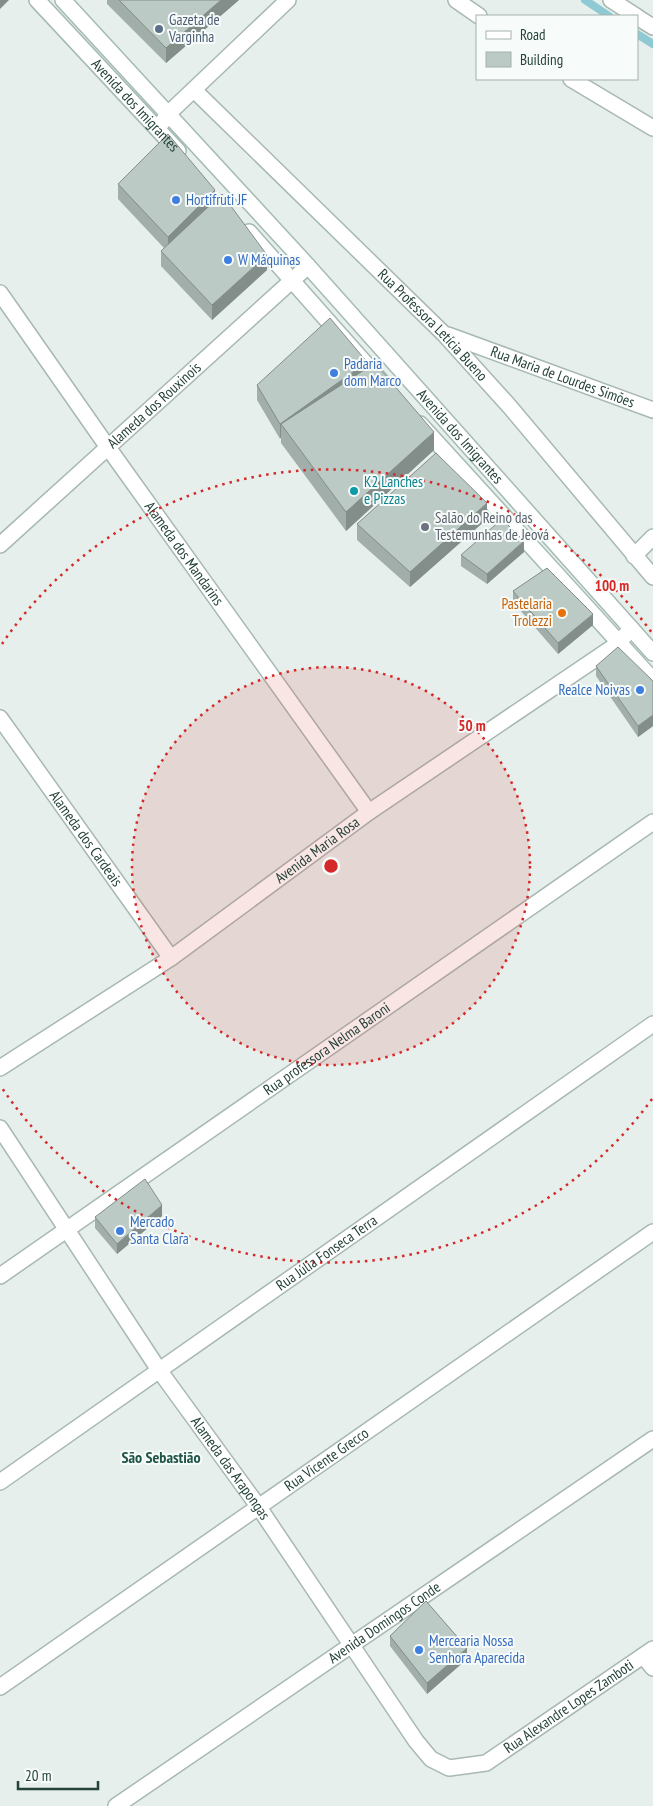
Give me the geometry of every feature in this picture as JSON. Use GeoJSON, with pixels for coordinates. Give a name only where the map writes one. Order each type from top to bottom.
{"type":"FeatureCollection","features":[{"type":"Feature","properties":{"kind":"street","name":"Avenida dos Imigrantes"},"geometry":{"type":"LineString","coordinates":[[37,0],[158,128],[190,165]]}},
{"type":"Feature","properties":{"kind":"street","name":"Avenida dos Imigrantes"},"geometry":{"type":"LineString","coordinates":[[63,0],[308,266],[653,653]]}},
{"type":"Feature","properties":{"kind":"street"},"geometry":{"type":"LineString","coordinates":[[158,128],[169,113],[288,0]]}},
{"type":"Feature","properties":{"kind":"street"},"geometry":{"type":"LineString","coordinates":[[456,0],[478,15]]}},
{"type":"Feature","properties":{"kind":"street"},"geometry":{"type":"LineString","coordinates":[[611,0],[634,15]]}},
{"type":"Feature","properties":{"kind":"street"},"geometry":{"type":"LineString","coordinates":[[638,17],[653,27]]}},
{"type":"Feature","properties":{"kind":"street"},"geometry":{"type":"LineString","coordinates":[[573,80],[653,128]]}},
{"type":"Feature","properties":{"kind":"street","name":"Rua Professora Letícia Bueno"},"geometry":{"type":"LineString","coordinates":[[194,90],[444,334],[510,407],[653,577]]}},
{"type":"Feature","properties":{"kind":"street","name":"Avenida dos Imigrantes"},"geometry":{"type":"LineString","coordinates":[[241,224],[392,393]]}},
{"type":"Feature","properties":{"kind":"street","name":"Alameda dos Rouxinois"},"geometry":{"type":"LineString","coordinates":[[0,545],[107,446],[308,266]]}},
{"type":"Feature","properties":{"kind":"street","name":"Alameda dos Mandarins"},"geometry":{"type":"LineString","coordinates":[[0,293],[369,812]]}},
{"type":"Feature","properties":{"kind":"street","name":"Rua Maria de Lourdes Simões"},"geometry":{"type":"LineString","coordinates":[[444,334],[653,410]]}},
{"type":"Feature","properties":{"kind":"street","name":"Avenida dos Imigrantes"},"geometry":{"type":"LineString","coordinates":[[412,415],[653,680]]}},
{"type":"Feature","properties":{"kind":"street"},"geometry":{"type":"LineString","coordinates":[[634,556],[653,537]]}},
{"type":"Feature","properties":{"kind":"street","name":"Avenida Maria Rosa"},"geometry":{"type":"LineString","coordinates":[[0,1068],[171,958],[369,812],[619,643],[631,628]]}},
{"type":"Feature","properties":{"kind":"street","name":"Alameda dos Cardeais"},"geometry":{"type":"LineString","coordinates":[[0,718],[171,958]]}},
{"type":"Feature","properties":{"kind":"street","name":"Rua professora Nelma Baroni"},"geometry":{"type":"LineString","coordinates":[[0,1276],[653,822]]}},
{"type":"Feature","properties":{"kind":"street","name":"Rua Júlia Fonseca Terra"},"geometry":{"type":"LineString","coordinates":[[0,1482],[653,1024]]}},
{"type":"Feature","properties":{"kind":"street","name":"Alameda das Arapongas"},"geometry":{"type":"LineString","coordinates":[[0,1128],[159,1370],[258,1506],[354,1646],[416,1741],[431,1759],[449,1768],[486,1763]]}},
{"type":"Feature","properties":{"kind":"street","name":"Rua Vicente Grecco"},"geometry":{"type":"LineString","coordinates":[[0,1687],[653,1232]]}},
{"type":"Feature","properties":{"kind":"street","name":"Avenida Domingos Conde"},"geometry":{"type":"LineString","coordinates":[[116,1806],[354,1646],[653,1439]]}},
{"type":"Feature","properties":{"kind":"street"},"geometry":{"type":"LineString","coordinates":[[648,1652],[653,1668]]}},
{"type":"Feature","properties":{"kind":"street","name":"Rua Alexandre Lopes Zamboti"},"geometry":{"type":"LineString","coordinates":[[486,1763],[648,1652]]}},
{"type":"Feature","properties":{"kind":"building"},"geometry":{"type":"Polygon","coordinates":[[[119,0],[221,0],[166,48],[119,0]]]}},
{"type":"Feature","properties":{"kind":"building"},"geometry":{"type":"Polygon","coordinates":[[[168,134],[215,190],[168,237],[118,184],[168,134]]]}},
{"type":"Feature","properties":{"kind":"building"},"geometry":{"type":"Polygon","coordinates":[[[222,194],[267,255],[212,305],[161,251],[222,194]]]}},
{"type":"Feature","properties":{"kind":"building"},"geometry":{"type":"Polygon","coordinates":[[[330,318],[367,362],[280,424],[257,385],[330,318]]]}},
{"type":"Feature","properties":{"kind":"building","name":"K2 Lanches e Pizzas"},"geometry":{"type":"Polygon","coordinates":[[[375,363],[434,432],[346,512],[281,424],[375,363]]]}},
{"type":"Feature","properties":{"kind":"building","name":"Salão do Reino das Testemunhas de Jeová"},"geometry":{"type":"Polygon","coordinates":[[[436,453],[487,503],[410,572],[357,524],[436,453]]]}},
{"type":"Feature","properties":{"kind":"building"},"geometry":{"type":"Polygon","coordinates":[[[502,519],[524,541],[487,574],[461,555],[502,519]]]}},
{"type":"Feature","properties":{"kind":"building"},"geometry":{"type":"Polygon","coordinates":[[[547,568],[593,614],[558,643],[513,591],[547,568]]]}},
{"type":"Feature","properties":{"kind":"building"},"geometry":{"type":"Polygon","coordinates":[[[618,647],[653,681],[653,715],[638,726],[596,666],[618,647]]]}},
{"type":"Feature","properties":{"kind":"building"},"geometry":{"type":"Polygon","coordinates":[[[145,1179],[162,1205],[117,1244],[95,1217],[145,1179]]]}},
{"type":"Feature","properties":{"kind":"building"},"geometry":{"type":"Polygon","coordinates":[[[426,1601],[467,1648],[427,1683],[390,1636],[426,1601]]]}},
{"type":"Feature","properties":{"kind":"waterway"},"geometry":{"type":"LineString","coordinates":[[585,0],[608,15]]}},
{"type":"Feature","properties":{"kind":"waterway"},"geometry":{"type":"LineString","coordinates":[[638,35],[653,44]]}},
{"type":"Feature","properties":{"kind":"place","name":"Gazeta de Varginha"},"geometry":{"type":"Point","coordinates":[159,29]}},
{"type":"Feature","properties":{"kind":"place","name":"Hortifruti JF"},"geometry":{"type":"Point","coordinates":[176,200]}},
{"type":"Feature","properties":{"kind":"place","name":"W Máquinas"},"geometry":{"type":"Point","coordinates":[228,260]}},
{"type":"Feature","properties":{"kind":"place","name":"Padaria dom Marco"},"geometry":{"type":"Point","coordinates":[334,373]}},
{"type":"Feature","properties":{"kind":"place","name":"K2 Lanches e Pizzas"},"geometry":{"type":"Point","coordinates":[354,491]}},
{"type":"Feature","properties":{"kind":"place","name":"Salão do Reino das Testemunhas de Jeová"},"geometry":{"type":"Point","coordinates":[425,527]}},
{"type":"Feature","properties":{"kind":"place","name":"Pastelaria Trolezzi"},"geometry":{"type":"Point","coordinates":[562,613]}},
{"type":"Feature","properties":{"kind":"place","name":"Realce Noivas"},"geometry":{"type":"Point","coordinates":[640,690]}},
{"type":"Feature","properties":{"kind":"place","name":"Mercado Santa Clara"},"geometry":{"type":"Point","coordinates":[120,1231]}},
{"type":"Feature","properties":{"kind":"place","name":"Mercearia Nossa Senhora Aparecida"},"geometry":{"type":"Point","coordinates":[419,1650]}},
{"type":"Feature","properties":{"kind":"district","name":"São Sebastião"},"geometry":{"type":"Point","coordinates":[161,1457]}}]}
